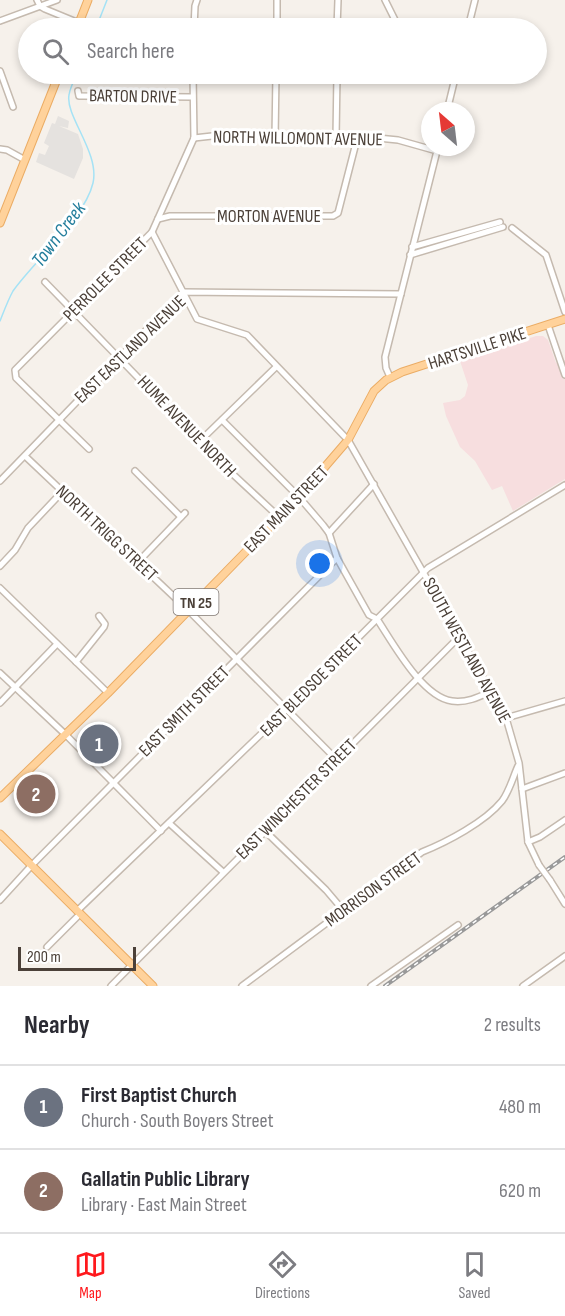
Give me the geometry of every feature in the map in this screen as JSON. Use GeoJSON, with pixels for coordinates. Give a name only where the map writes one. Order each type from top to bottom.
{"type":"FeatureCollection","features":[{"type":"Feature","properties":{"kind":"main road"},"geometry":{"type":"LineString","coordinates":[[81,18],[88,0]]}},
{"type":"Feature","properties":{"kind":"main road"},"geometry":{"type":"LineString","coordinates":[[0,223],[55,84]]}},
{"type":"Feature","properties":{"kind":"main road","name":"HARTSVILLE PIKE"},"geometry":{"type":"LineString","coordinates":[[390,377],[565,318]]}},
{"type":"Feature","properties":{"kind":"main road","name":"EAST MAIN STREET"},"geometry":{"type":"LineString","coordinates":[[0,798],[3,789],[66,735],[279,517],[296,494],[348,440],[374,391],[390,377]]}},
{"type":"Feature","properties":{"kind":"main road"},"geometry":{"type":"LineString","coordinates":[[0,834],[153,986]]}},
{"type":"Feature","properties":{"kind":"street"},"geometry":{"type":"LineString","coordinates":[[0,21],[38,3],[57,0]]}},
{"type":"Feature","properties":{"kind":"street"},"geometry":{"type":"LineString","coordinates":[[194,18],[197,0]]}},
{"type":"Feature","properties":{"kind":"street"},"geometry":{"type":"LineString","coordinates":[[277,0],[277,18]]}},
{"type":"Feature","properties":{"kind":"street"},"geometry":{"type":"LineString","coordinates":[[337,18],[338,0]]}},
{"type":"Feature","properties":{"kind":"street"},"geometry":{"type":"LineString","coordinates":[[385,0],[394,18]]}},
{"type":"Feature","properties":{"kind":"street"},"geometry":{"type":"LineString","coordinates":[[470,18],[475,0]]}},
{"type":"Feature","properties":{"kind":"street"},"geometry":{"type":"LineString","coordinates":[[38,3],[64,18]]}},
{"type":"Feature","properties":{"kind":"street"},"geometry":{"type":"LineString","coordinates":[[0,71],[13,107]]}},
{"type":"Feature","properties":{"kind":"street"},"geometry":{"type":"LineString","coordinates":[[193,84],[194,138]]}},
{"type":"Feature","properties":{"kind":"street"},"geometry":{"type":"LineString","coordinates":[[276,84],[276,138]]}},
{"type":"Feature","properties":{"kind":"street"},"geometry":{"type":"LineString","coordinates":[[336,138],[337,84]]}},
{"type":"Feature","properties":{"kind":"street"},"geometry":{"type":"LineString","coordinates":[[449,102],[454,84]]}},
{"type":"Feature","properties":{"kind":"street","name":"BARTON DRIVE"},"geometry":{"type":"LineString","coordinates":[[78,91],[79,96],[192,97]]}},
{"type":"Feature","properties":{"kind":"street","name":"NORTH WILLOMONT AVENUE"},"geometry":{"type":"LineString","coordinates":[[194,138],[221,135],[336,138],[398,140],[421,145]]}},
{"type":"Feature","properties":{"kind":"street","name":"PERROLEE STREET"},"geometry":{"type":"LineString","coordinates":[[58,420],[14,375],[15,370],[152,232],[188,147],[194,138]]}},
{"type":"Feature","properties":{"kind":"street","name":"MORTON AVENUE"},"geometry":{"type":"LineString","coordinates":[[158,219],[170,216],[333,216],[338,213],[357,139]]}},
{"type":"Feature","properties":{"kind":"street"},"geometry":{"type":"LineString","coordinates":[[0,148],[25,160]]}},
{"type":"Feature","properties":{"kind":"street"},"geometry":{"type":"LineString","coordinates":[[390,377],[385,357],[436,156]]}},
{"type":"Feature","properties":{"kind":"street"},"geometry":{"type":"LineString","coordinates":[[411,255],[502,224],[412,247]]}},
{"type":"Feature","properties":{"kind":"street"},"geometry":{"type":"LineString","coordinates":[[512,228],[521,237],[544,251],[565,312]]}},
{"type":"Feature","properties":{"kind":"street","name":"SOUTH WESTLAND AVENUE"},"geometry":{"type":"LineString","coordinates":[[152,232],[197,319],[246,335],[348,440],[461,635],[506,718],[519,763],[528,842],[539,865],[565,904]]}},
{"type":"Feature","properties":{"kind":"street","name":"HUME AVENUE NORTH"},"geometry":{"type":"LineString","coordinates":[[45,282],[200,441],[279,517]]}},
{"type":"Feature","properties":{"kind":"street","name":"EAST EASTLAND AVENUE"},"geometry":{"type":"LineString","coordinates":[[0,481],[183,292],[401,294]]}},
{"type":"Feature","properties":{"kind":"street"},"geometry":{"type":"LineString","coordinates":[[548,325],[565,375]]}},
{"type":"Feature","properties":{"kind":"street"},"geometry":{"type":"LineString","coordinates":[[200,441],[276,367]]}},
{"type":"Feature","properties":{"kind":"street"},"geometry":{"type":"LineString","coordinates":[[58,420],[89,448]]}},
{"type":"Feature","properties":{"kind":"street"},"geometry":{"type":"LineString","coordinates":[[222,420],[296,494],[329,533],[337,558],[369,615],[377,619],[418,678],[442,698],[451,701],[476,699],[492,691]]}},
{"type":"Feature","properties":{"kind":"street","name":"NORTH TRIGG STREET"},"geometry":{"type":"LineString","coordinates":[[25,456],[188,610],[336,759]]}},
{"type":"Feature","properties":{"kind":"street"},"geometry":{"type":"LineString","coordinates":[[135,471],[183,515],[138,562]]}},
{"type":"Feature","properties":{"kind":"street"},"geometry":{"type":"LineString","coordinates":[[329,533],[374,484]]}},
{"type":"Feature","properties":{"kind":"street","name":"EAST BLEDSOE STREET"},"geometry":{"type":"LineString","coordinates":[[47,947],[78,913],[424,572],[565,484]]}},
{"type":"Feature","properties":{"kind":"street"},"geometry":{"type":"LineString","coordinates":[[0,566],[15,550],[28,528],[62,492]]}},
{"type":"Feature","properties":{"kind":"street","name":"EAST SMITH STREET"},"geometry":{"type":"LineString","coordinates":[[0,900],[337,558]]}},
{"type":"Feature","properties":{"kind":"street"},"geometry":{"type":"LineString","coordinates":[[0,588],[108,693]]}},
{"type":"Feature","properties":{"kind":"street"},"geometry":{"type":"LineString","coordinates":[[76,662],[104,627],[105,624],[99,616]]}},
{"type":"Feature","properties":{"kind":"street","name":"EAST WINCHESTER STREET"},"geometry":{"type":"LineString","coordinates":[[111,986],[461,635]]}},
{"type":"Feature","properties":{"kind":"street"},"geometry":{"type":"LineString","coordinates":[[0,703],[57,644]]}},
{"type":"Feature","properties":{"kind":"street"},"geometry":{"type":"LineString","coordinates":[[0,673],[66,735],[161,831]]}},
{"type":"Feature","properties":{"kind":"street"},"geometry":{"type":"LineString","coordinates":[[506,718],[565,701]]}},
{"type":"Feature","properties":{"kind":"street","name":"MORRISON STREET"},"geometry":{"type":"LineString","coordinates":[[242,986],[422,852],[443,843],[488,814],[504,800],[519,763]]}},
{"type":"Feature","properties":{"kind":"street"},"geometry":{"type":"LineString","coordinates":[[522,789],[565,773]]}},
{"type":"Feature","properties":{"kind":"street"},"geometry":{"type":"LineString","coordinates":[[528,842],[565,820]]}},
{"type":"Feature","properties":{"kind":"street"},"geometry":{"type":"LineString","coordinates":[[169,823],[223,873]]}},
{"type":"Feature","properties":{"kind":"street"},"geometry":{"type":"LineString","coordinates":[[265,831],[343,910]]}},
{"type":"Feature","properties":{"kind":"street"},"geometry":{"type":"LineString","coordinates":[[371,986],[458,925]]}},
{"type":"Feature","properties":{"kind":"street"},"geometry":{"type":"LineString","coordinates":[[523,986],[565,956]]}},
{"type":"Feature","properties":{"kind":"shaded area"},"geometry":{"type":"Polygon","coordinates":[[[58,116],[69,121],[68,128],[59,126],[78,134],[83,149],[83,158],[74,179],[36,162],[39,153],[45,155],[49,146],[44,143],[52,123],[55,124],[58,116]]]}},
{"type":"Feature","properties":{"kind":"shaded area"},"geometry":{"type":"Polygon","coordinates":[[[536,336],[543,336],[548,340],[556,363],[565,360],[565,479],[513,511],[502,486],[492,490],[475,461],[460,447],[446,416],[443,403],[460,400],[465,396],[468,385],[460,361],[536,336]]]}},
{"type":"Feature","properties":{"kind":"waterway","name":"Town Creek"},"geometry":{"type":"LineString","coordinates":[[100,18],[107,0]]}},
{"type":"Feature","properties":{"kind":"waterway","name":"Town Creek"},"geometry":{"type":"LineString","coordinates":[[0,321],[13,291],[70,225],[88,196],[93,183],[92,160],[69,104],[72,84]]}},
{"type":"Feature","properties":{"kind":"railway"},"geometry":{"type":"LineString","coordinates":[[385,986],[565,857]]}},
{"type":"Feature","properties":{"kind":"place","name":"First Baptist Church"},"geometry":{"type":"Point","coordinates":[99,744]}},
{"type":"Feature","properties":{"kind":"place","name":"Gallatin Public Library"},"geometry":{"type":"Point","coordinates":[36,794]}}]}
